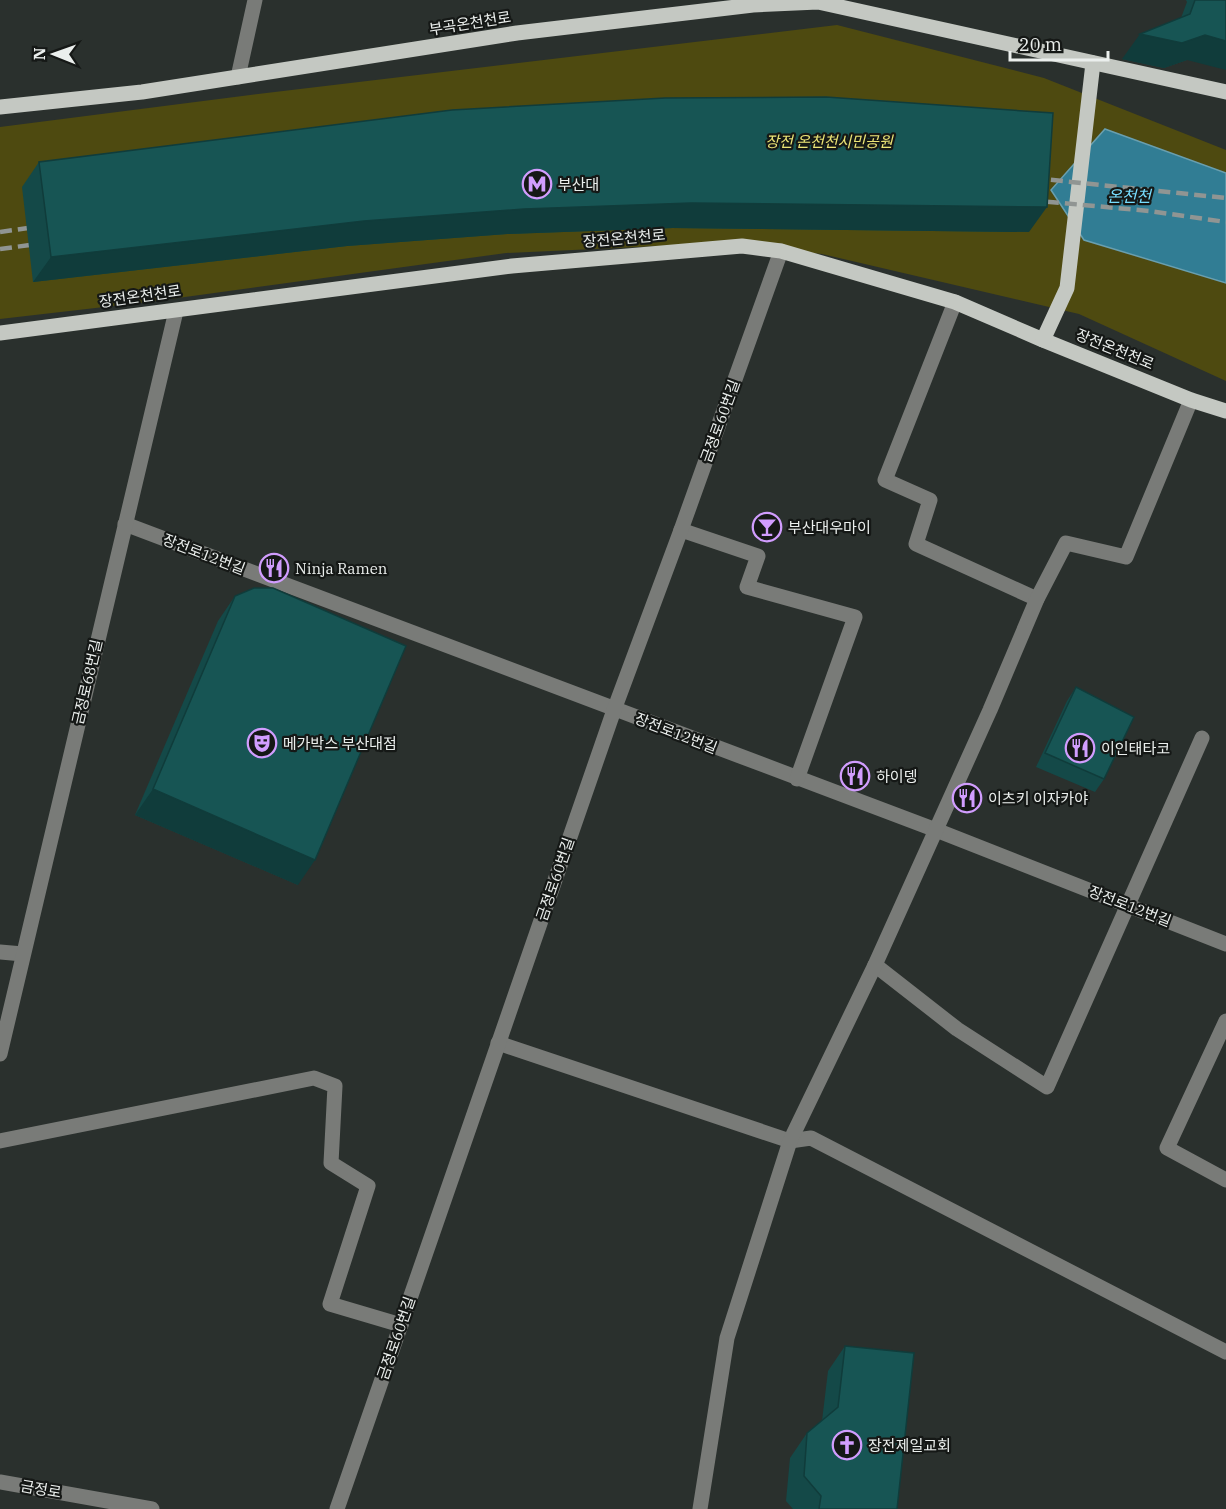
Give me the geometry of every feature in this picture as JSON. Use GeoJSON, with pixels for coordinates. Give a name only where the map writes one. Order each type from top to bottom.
{"type":"FeatureCollection","features":[{"type":"Feature","properties":{"kind":"main road","name":"부곡온천천로"},"geometry":{"type":"LineString","coordinates":[[0,108],[142,92],[516,33],[753,5],[818,2],[1226,93]]}},
{"type":"Feature","properties":{"kind":"main road"},"geometry":{"type":"LineString","coordinates":[[1043,340],[1067,288],[1093,63]]}},
{"type":"Feature","properties":{"kind":"main road","name":"장전온천천로"},"geometry":{"type":"LineString","coordinates":[[0,333],[512,266],[742,246],[781,251],[956,302],[1043,340],[1226,411]]}},
{"type":"Feature","properties":{"kind":"street"},"geometry":{"type":"LineString","coordinates":[[238,77],[255,0]]}},
{"type":"Feature","properties":{"kind":"street","name":"금정로60번길"},"geometry":{"type":"LineString","coordinates":[[336,1509],[614,710],[781,251]]}},
{"type":"Feature","properties":{"kind":"street"},"geometry":{"type":"LineString","coordinates":[[956,302],[885,480],[930,500],[916,544],[1037,599]]}},
{"type":"Feature","properties":{"kind":"street","name":"금정로68번길"},"geometry":{"type":"LineString","coordinates":[[0,1054],[176,311]]}},
{"type":"Feature","properties":{"kind":"street"},"geometry":{"type":"LineString","coordinates":[[700,1509],[727,1338],[790,1141],[875,965],[1037,599],[1066,543],[1126,557],[1191,399]]}},
{"type":"Feature","properties":{"kind":"street","name":"장전로12번길"},"geometry":{"type":"LineString","coordinates":[[125,524],[936,830],[1226,944]]}},
{"type":"Feature","properties":{"kind":"street"},"geometry":{"type":"LineString","coordinates":[[681,530],[758,556],[747,587],[855,617],[797,779]]}},
{"type":"Feature","properties":{"kind":"street"},"geometry":{"type":"LineString","coordinates":[[875,965],[957,1029],[1047,1087],[1202,738]]}},
{"type":"Feature","properties":{"kind":"street"},"geometry":{"type":"LineString","coordinates":[[0,952],[23,954]]}},
{"type":"Feature","properties":{"kind":"street"},"geometry":{"type":"LineString","coordinates":[[1226,1021],[1167,1148],[1226,1180]]}},
{"type":"Feature","properties":{"kind":"street"},"geometry":{"type":"LineString","coordinates":[[498,1043],[790,1141],[812,1138],[1226,1352]]}},
{"type":"Feature","properties":{"kind":"street"},"geometry":{"type":"LineString","coordinates":[[0,1141],[314,1078],[335,1086],[331,1163],[368,1186],[330,1304],[401,1325]]}},
{"type":"Feature","properties":{"kind":"street","name":"금정로"},"geometry":{"type":"LineString","coordinates":[[0,1482],[152,1509]]}},
{"type":"Feature","properties":{"kind":"green space","name":"장전 온천천시민공원"},"geometry":{"type":"Polygon","coordinates":[[[837,25],[1044,78],[1226,150],[1226,381],[1079,314],[822,254],[724,243],[506,253],[156,301],[0,319],[0,127],[837,25]]]}},
{"type":"Feature","properties":{"kind":"water","name":"온천천"},"geometry":{"type":"Polygon","coordinates":[[[1105,129],[1226,173],[1226,283],[1084,240],[1051,190],[1105,129]]]}},
{"type":"Feature","properties":{"kind":"building"},"geometry":{"type":"Polygon","coordinates":[[[1195,0],[1226,0],[1226,41],[1205,35],[1182,43],[1140,34],[1190,14],[1195,0]]]}},
{"type":"Feature","properties":{"kind":"building"},"geometry":{"type":"Polygon","coordinates":[[[826,97],[1053,113],[1047,207],[691,203],[524,209],[364,221],[51,257],[39,162],[452,110],[665,98],[826,97]]]}},
{"type":"Feature","properties":{"kind":"building","name":"메가박스 부산대점"},"geometry":{"type":"Polygon","coordinates":[[[254,588],[273,588],[406,646],[315,860],[153,789],[235,596],[254,588]]]}},
{"type":"Feature","properties":{"kind":"building","name":"이인태타코"},"geometry":{"type":"Polygon","coordinates":[[[1076,687],[1134,717],[1104,779],[1045,753],[1076,687]]]}},
{"type":"Feature","properties":{"kind":"building","name":"장전제일교회"},"geometry":{"type":"Polygon","coordinates":[[[845,1346],[914,1353],[897,1509],[819,1509],[821,1496],[804,1476],[807,1433],[838,1407],[845,1346]]]}},
{"type":"Feature","properties":{"kind":"railway"},"geometry":{"type":"LineString","coordinates":[[1033,178],[1226,198]]}},
{"type":"Feature","properties":{"kind":"railway"},"geometry":{"type":"LineString","coordinates":[[1029,200],[1149,211],[1226,222]]}},
{"type":"Feature","properties":{"kind":"railway"},"geometry":{"type":"LineString","coordinates":[[0,232],[42,226]]}},
{"type":"Feature","properties":{"kind":"railway"},"geometry":{"type":"LineString","coordinates":[[0,249],[45,243]]}},
{"type":"Feature","properties":{"kind":"place","name":"부산대"},"geometry":{"type":"Point","coordinates":[537,184]}},
{"type":"Feature","properties":{"kind":"place","name":"부산대우마이"},"geometry":{"type":"Point","coordinates":[767,527]}},
{"type":"Feature","properties":{"kind":"place","name":"Ninja Ramen"},"geometry":{"type":"Point","coordinates":[274,568]}},
{"type":"Feature","properties":{"kind":"place","name":"메가박스 부산대점"},"geometry":{"type":"Point","coordinates":[262,743]}},
{"type":"Feature","properties":{"kind":"place","name":"이인태타코"},"geometry":{"type":"Point","coordinates":[1080,748]}},
{"type":"Feature","properties":{"kind":"place","name":"하이뎅"},"geometry":{"type":"Point","coordinates":[855,776]}},
{"type":"Feature","properties":{"kind":"place","name":"이츠키 이자카야"},"geometry":{"type":"Point","coordinates":[967,798]}},
{"type":"Feature","properties":{"kind":"place","name":"장전제일교회"},"geometry":{"type":"Point","coordinates":[847,1445]}}]}
